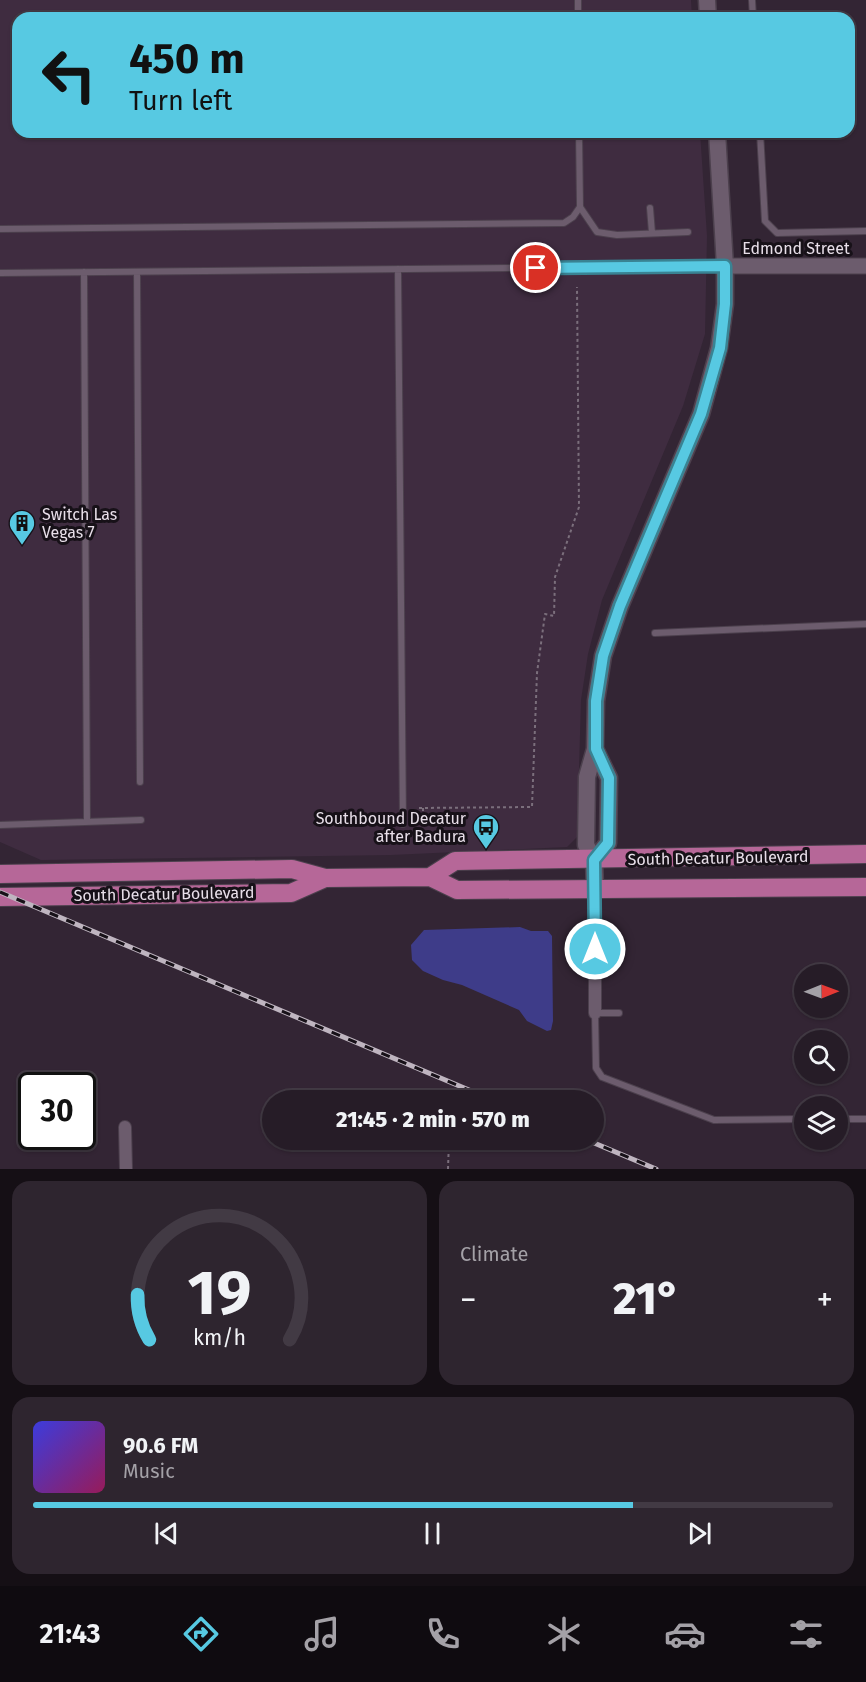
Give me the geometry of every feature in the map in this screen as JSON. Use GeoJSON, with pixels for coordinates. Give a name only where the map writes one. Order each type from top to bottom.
{"type":"FeatureCollection","features":[{"type":"Feature","properties":{"kind":"main road"},"geometry":{"type":"LineString","coordinates":[[595,889],[594,860],[586,845],[588,777],[596,749],[596,701],[603,656],[620,606],[701,414],[720,348],[725,304],[725,266],[717,138]]}},
{"type":"Feature","properties":{"kind":"main road","name":"South Decatur Boulevard"},"geometry":{"type":"LineString","coordinates":[[430,877],[455,861],[866,854]]}},
{"type":"Feature","properties":{"kind":"main road","name":"South Decatur Boulevard"},"geometry":{"type":"LineString","coordinates":[[0,874],[292,869],[325,878],[430,877],[457,890],[866,887]]}},
{"type":"Feature","properties":{"kind":"main road","name":"South Decatur Boulevard"},"geometry":{"type":"LineString","coordinates":[[0,897],[291,893],[325,878]]}},
{"type":"Feature","properties":{"kind":"street","name":"Edmond Street"},"geometry":{"type":"LineString","coordinates":[[725,266],[866,266]]}},
{"type":"Feature","properties":{"kind":"street"},"geometry":{"type":"LineString","coordinates":[[595,889],[596,1013]]}},
{"type":"Feature","properties":{"kind":"street"},"geometry":{"type":"LineString","coordinates":[[125,1127],[126,1169]]}},
{"type":"Feature","properties":{"kind":"lane"},"geometry":{"type":"LineString","coordinates":[[579,138],[580,207],[597,232],[617,235],[688,232]]}},
{"type":"Feature","properties":{"kind":"lane"},"geometry":{"type":"LineString","coordinates":[[760,138],[765,221],[777,233],[866,231]]}},
{"type":"Feature","properties":{"kind":"lane"},"geometry":{"type":"LineString","coordinates":[[0,229],[564,223],[573,217],[580,207]]}},
{"type":"Feature","properties":{"kind":"lane"},"geometry":{"type":"LineString","coordinates":[[650,208],[651,233]]}},
{"type":"Feature","properties":{"kind":"lane"},"geometry":{"type":"LineString","coordinates":[[0,273],[725,266]]}},
{"type":"Feature","properties":{"kind":"lane"},"geometry":{"type":"LineString","coordinates":[[398,269],[403,824]]}},
{"type":"Feature","properties":{"kind":"lane"},"geometry":{"type":"LineString","coordinates":[[84,272],[87,821]]}},
{"type":"Feature","properties":{"kind":"lane"},"geometry":{"type":"LineString","coordinates":[[137,272],[140,782]]}},
{"type":"Feature","properties":{"kind":"lane"},"geometry":{"type":"LineString","coordinates":[[655,633],[866,624]]}},
{"type":"Feature","properties":{"kind":"lane"},"geometry":{"type":"LineString","coordinates":[[0,825],[141,820]]}},
{"type":"Feature","properties":{"kind":"lane"},"geometry":{"type":"LineString","coordinates":[[619,1013],[596,1013],[596,1068],[602,1077],[620,1086],[714,1120],[794,1119]]}},
{"type":"Feature","properties":{"kind":"lane"},"geometry":{"type":"LineString","coordinates":[[848,1119],[866,1119]]}},
{"type":"Feature","properties":{"kind":"path"},"geometry":{"type":"LineString","coordinates":[[423,817],[421,808],[532,807],[540,645],[545,614],[554,616],[555,577],[579,507],[577,287]]}},
{"type":"Feature","properties":{"kind":"path"},"geometry":{"type":"LineString","coordinates":[[448,1169],[449,1150]]}},
{"type":"Feature","properties":{"kind":"shaded area"},"geometry":{"type":"Polygon","coordinates":[[[0,0],[691,0],[692,12],[12,12],[12,138],[700,138],[707,236],[705,334],[683,406],[602,600],[588,654],[581,700],[577,837],[567,847],[391,855],[41,860],[0,842],[0,0]]]}},
{"type":"Feature","properties":{"kind":"shaded area"},"geometry":{"type":"Polygon","coordinates":[[[520,927],[531,931],[548,931],[552,936],[553,1021],[551,1030],[547,1031],[527,1021],[519,1010],[423,971],[412,960],[411,945],[424,930],[520,927]]]}},
{"type":"Feature","properties":{"kind":"railway"},"geometry":{"type":"LineString","coordinates":[[0,892],[469,1090]]}},
{"type":"Feature","properties":{"kind":"railway"},"geometry":{"type":"LineString","coordinates":[[604,1147],[656,1169]]}},
{"type":"Feature","properties":{"kind":"place","name":"Switch Las Vegas 7"},"geometry":{"type":"Point","coordinates":[22,546]}},
{"type":"Feature","properties":{"kind":"place","name":"Southbound Decatur after Badura"},"geometry":{"type":"Point","coordinates":[486,850]}},
{"type":"Feature","properties":{"kind":"route"},"geometry":{"type":"LineString","coordinates":[[536,268],[725,266],[725,304],[720,348],[701,414],[620,606],[603,656],[596,701],[596,749],[609,778],[608,843],[594,860],[595,949]]}}]}
